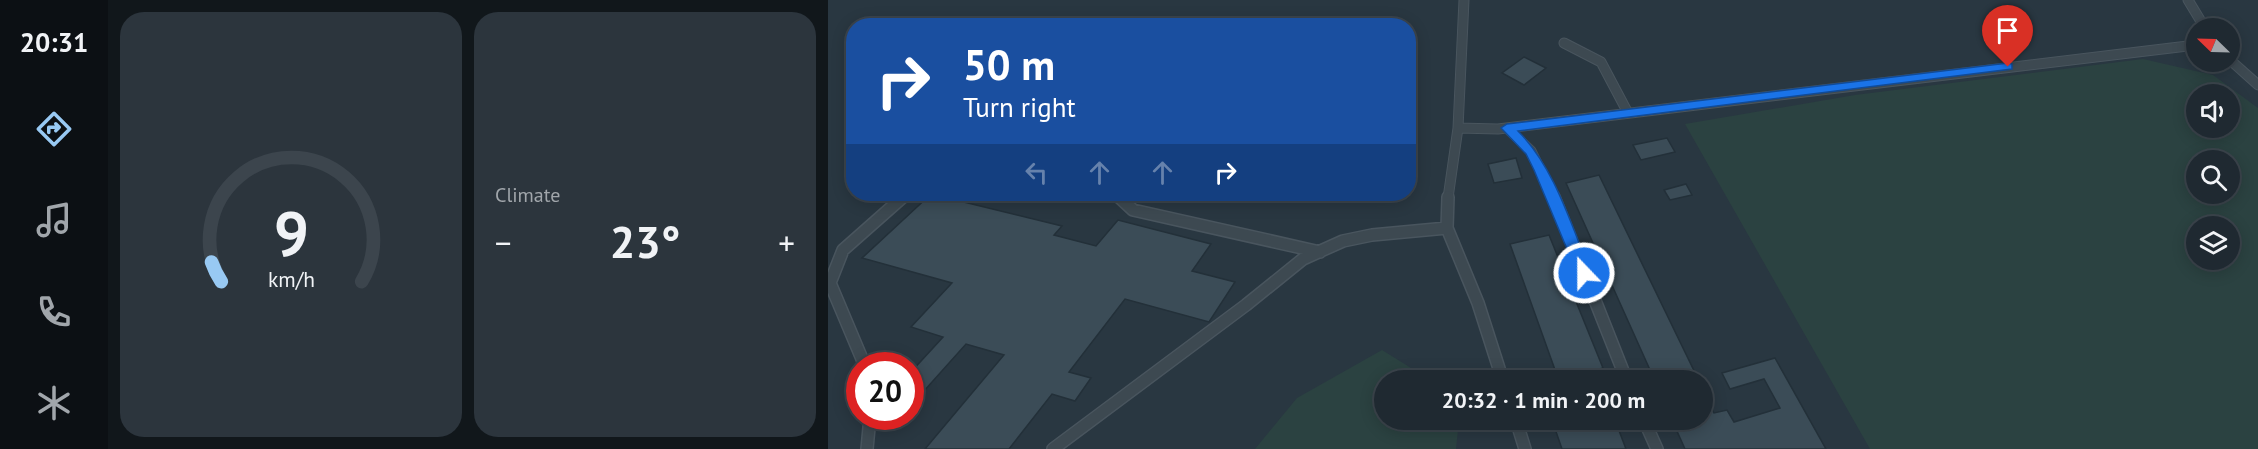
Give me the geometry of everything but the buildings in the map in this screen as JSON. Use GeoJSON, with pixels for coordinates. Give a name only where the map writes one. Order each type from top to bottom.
{"type":"FeatureCollection","features":[{"type":"Feature","properties":{"kind":"lane"},"geometry":{"type":"LineString","coordinates":[[1464,0],[1458,128],[1448,199],[1447,228],[1478,303],[1499,370]]}},
{"type":"Feature","properties":{"kind":"lane"},"geometry":{"type":"LineString","coordinates":[[2188,0],[2199,18]]}},
{"type":"Feature","properties":{"kind":"lane"},"geometry":{"type":"LineString","coordinates":[[1564,43],[1601,62],[1628,113]]}},
{"type":"Feature","properties":{"kind":"lane"},"geometry":{"type":"LineString","coordinates":[[1458,128],[1507,128],[2186,46]]}},
{"type":"Feature","properties":{"kind":"lane"},"geometry":{"type":"LineString","coordinates":[[2240,69],[2258,85]]}},
{"type":"Feature","properties":{"kind":"lane"},"geometry":{"type":"LineString","coordinates":[[1507,128],[1531,151],[1550,188],[1621,370]]}},
{"type":"Feature","properties":{"kind":"lane"},"geometry":{"type":"LineString","coordinates":[[859,352],[830,283],[843,250],[898,201]]}},
{"type":"Feature","properties":{"kind":"lane"},"geometry":{"type":"LineString","coordinates":[[1123,201],[1133,210],[1320,252]]}},
{"type":"Feature","properties":{"kind":"lane"},"geometry":{"type":"LineString","coordinates":[[1053,449],[1246,305],[1303,259],[1343,241],[1372,235],[1447,228]]}},
{"type":"Feature","properties":{"kind":"lane"},"geometry":{"type":"LineString","coordinates":[[867,449],[869,430]]}},
{"type":"Feature","properties":{"kind":"lane"},"geometry":{"type":"LineString","coordinates":[[1519,430],[1526,449]]}},
{"type":"Feature","properties":{"kind":"lane"},"geometry":{"type":"LineString","coordinates":[[1648,430],[1657,449]]}},
{"type":"Feature","properties":{"kind":"green space"},"geometry":{"type":"Polygon","coordinates":[[[2143,59],[2186,69],[2186,72],[2213,75],[2225,84],[2186,84],[2186,138],[2240,138],[2240,95],[2258,108],[2258,449],[1870,449],[1685,124],[1855,95],[2143,59]]]}},
{"type":"Feature","properties":{"kind":"green space"},"geometry":{"type":"Polygon","coordinates":[[[1382,350],[1414,370],[1374,370],[1374,430],[1458,430],[1456,449],[1255,449],[1297,398],[1382,350]]]}},
{"type":"Feature","properties":{"kind":"route"},"geometry":{"type":"LineString","coordinates":[[1584,273],[1550,188],[1531,151],[1507,128],[2008,67]]}}]}
